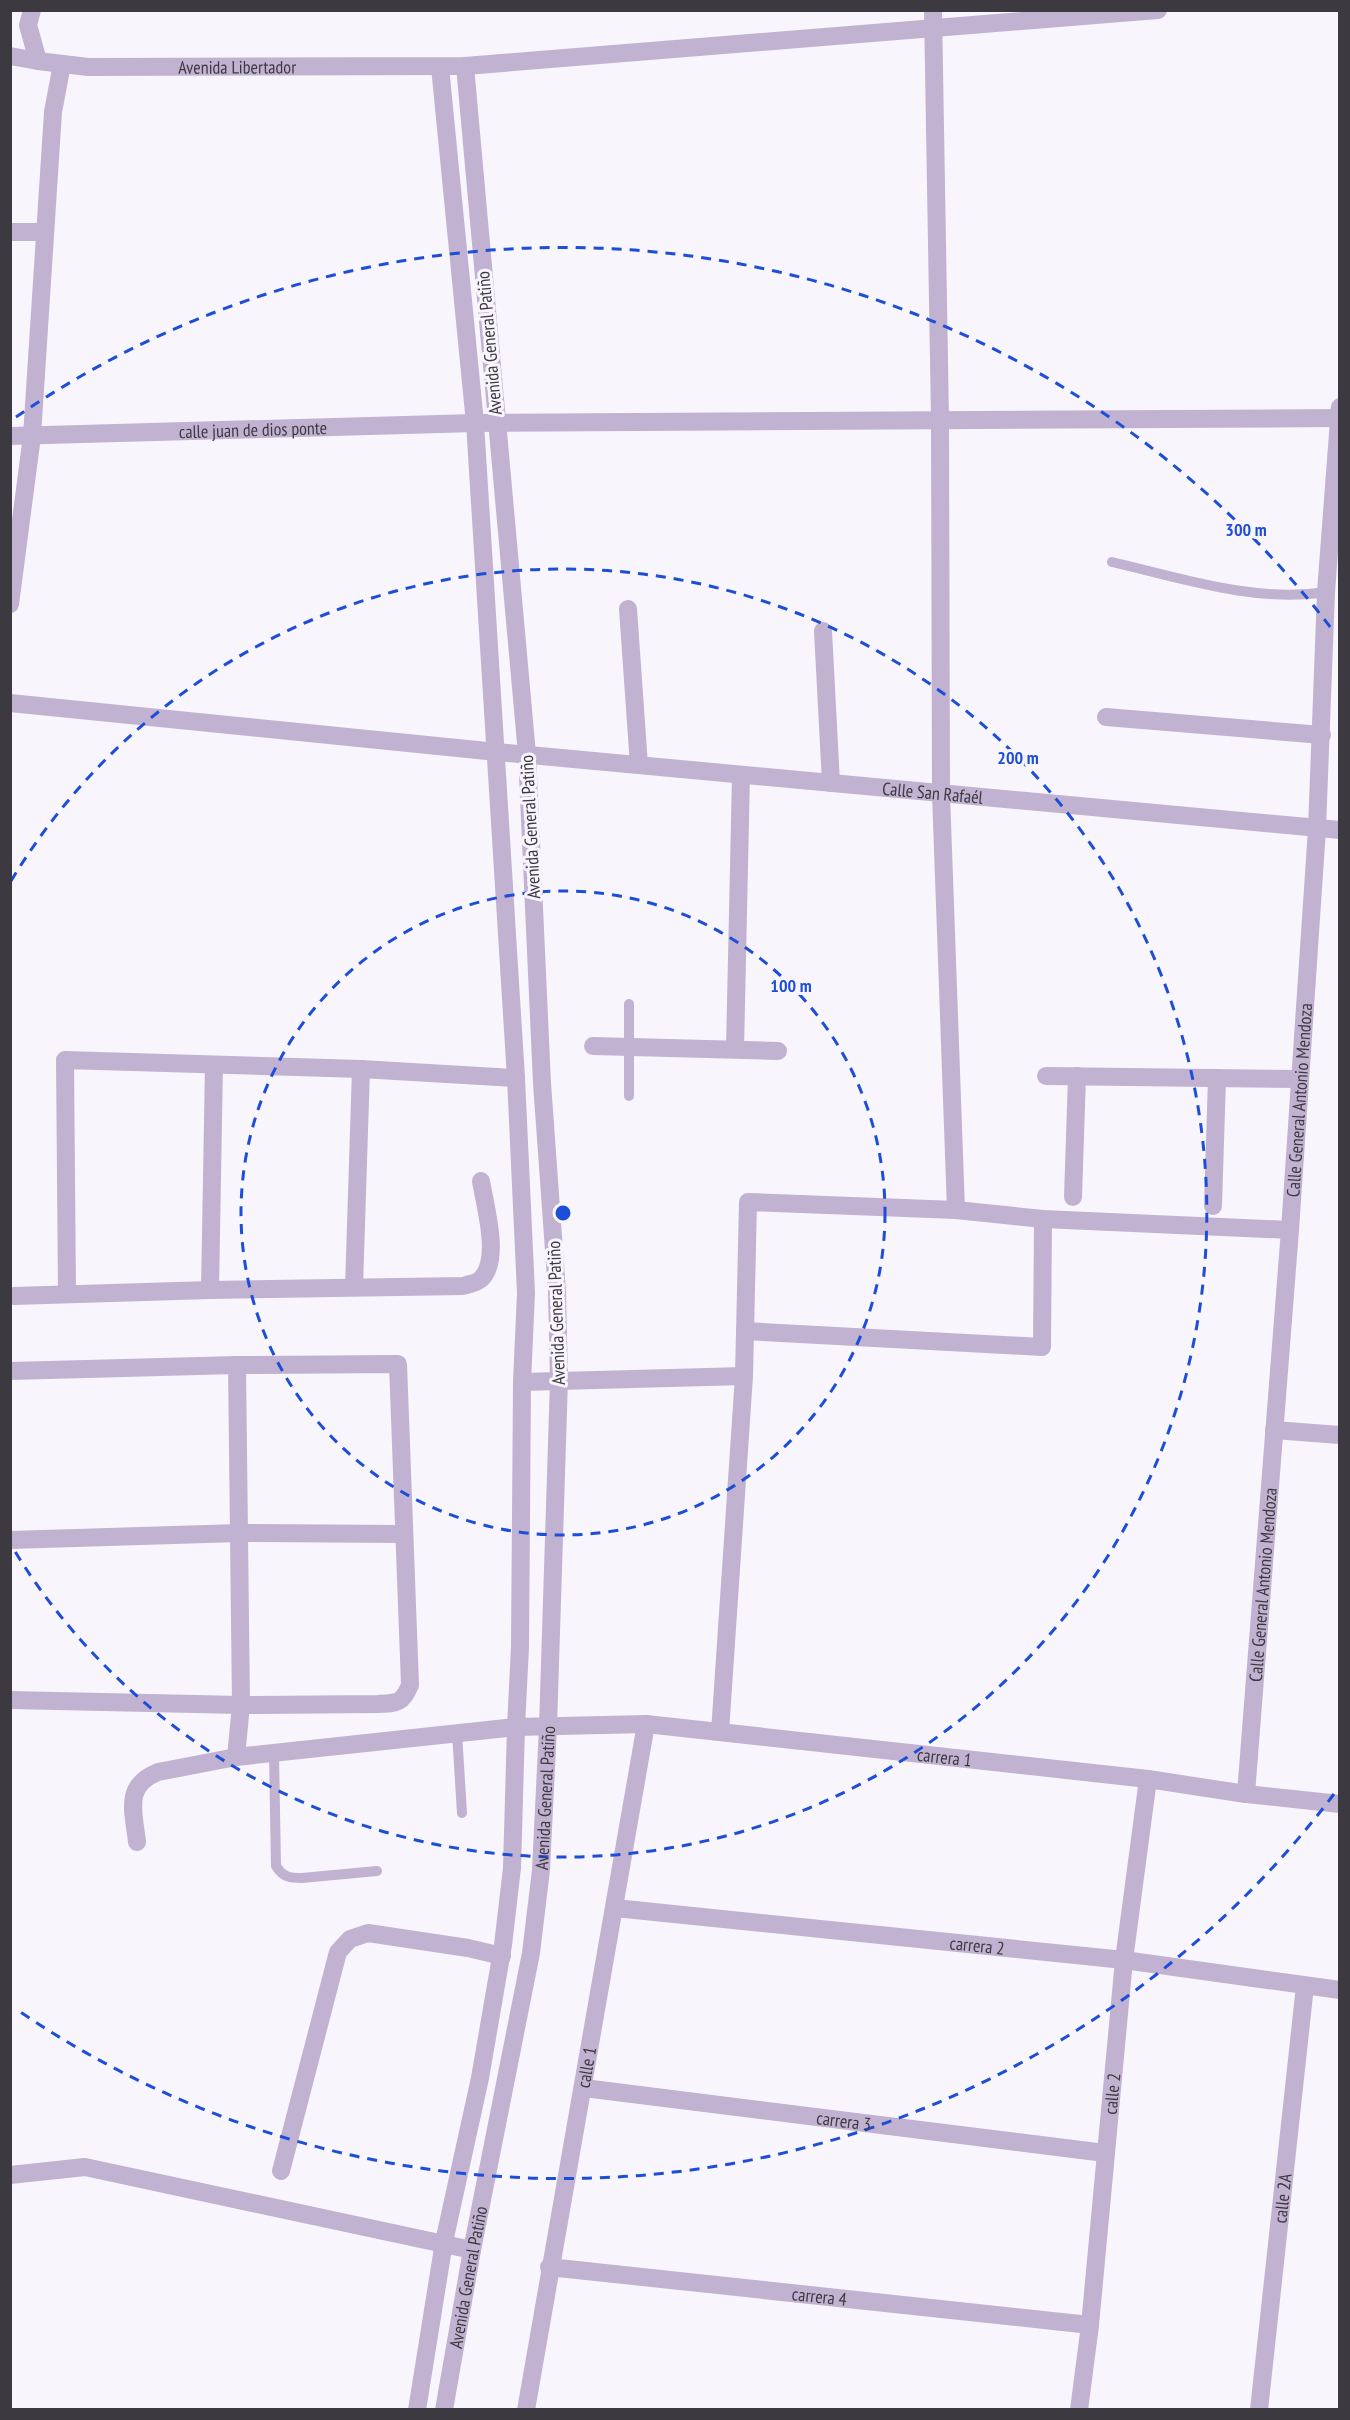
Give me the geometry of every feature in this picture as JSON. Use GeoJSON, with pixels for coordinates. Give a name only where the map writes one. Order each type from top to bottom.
{"type":"FeatureCollection","features":[{"type":"Feature","properties":{"kind":"street"},"geometry":{"type":"LineString","coordinates":[[32,10],[28,25],[38,61]]}},
{"type":"Feature","properties":{"kind":"street"},"geometry":{"type":"LineString","coordinates":[[933,10],[940,419],[941,794],[956,1210]]}},
{"type":"Feature","properties":{"kind":"street"},"geometry":{"type":"LineString","coordinates":[[934,30],[1158,10]]}},
{"type":"Feature","properties":{"kind":"street","name":"Avenida Libertador"},"geometry":{"type":"LineString","coordinates":[[10,56],[88,67],[440,67],[934,30]]}},
{"type":"Feature","properties":{"kind":"street"},"geometry":{"type":"LineString","coordinates":[[10,604],[32,436],[53,112],[62,64]]}},
{"type":"Feature","properties":{"kind":"street","name":"Avenida General Patiño"},"geometry":{"type":"LineString","coordinates":[[444,2409],[472,2250],[531,1953],[541,1870],[559,1380],[557,1292],[542,1083],[526,754],[465,66]]}},
{"type":"Feature","properties":{"kind":"street","name":"Avenida General Patiño"},"geometry":{"type":"LineString","coordinates":[[417,2409],[444,2242],[480,2078],[501,1956],[512,1869],[520,1647],[525,1293],[516,1078],[475,423],[440,67]]}},
{"type":"Feature","properties":{"kind":"street"},"geometry":{"type":"LineString","coordinates":[[10,232],[45,232]]}},
{"type":"Feature","properties":{"kind":"street","name":"calle juan de dios ponte"},"geometry":{"type":"LineString","coordinates":[[10,436],[475,423],[1339,414]]}},
{"type":"Feature","properties":{"kind":"street","name":"Calle General Antonio Mendoza"},"geometry":{"type":"LineString","coordinates":[[1246,1794],[1290,1230],[1317,829],[1326,592],[1339,414]]}},
{"type":"Feature","properties":{"kind":"street"},"geometry":{"type":"LineString","coordinates":[[628,609],[639,765]]}},
{"type":"Feature","properties":{"kind":"street"},"geometry":{"type":"LineString","coordinates":[[823,631],[831,783]]}},
{"type":"Feature","properties":{"kind":"street","name":"Calle San Rafaél"},"geometry":{"type":"LineString","coordinates":[[10,703],[497,752],[1340,830]]}},
{"type":"Feature","properties":{"kind":"street"},"geometry":{"type":"LineString","coordinates":[[1106,717],[1322,735]]}},
{"type":"Feature","properties":{"kind":"street"},"geometry":{"type":"LineString","coordinates":[[735,1049],[741,775]]}},
{"type":"Feature","properties":{"kind":"street"},"geometry":{"type":"LineString","coordinates":[[593,1046],[778,1051]]}},
{"type":"Feature","properties":{"kind":"street"},"geometry":{"type":"LineString","coordinates":[[67,1294],[65,1060],[361,1069],[516,1078]]}},
{"type":"Feature","properties":{"kind":"street"},"geometry":{"type":"LineString","coordinates":[[210,1290],[214,1065]]}},
{"type":"Feature","properties":{"kind":"street"},"geometry":{"type":"LineString","coordinates":[[354,1287],[361,1069]]}},
{"type":"Feature","properties":{"kind":"street"},"geometry":{"type":"LineString","coordinates":[[1046,1076],[1300,1079]]}},
{"type":"Feature","properties":{"kind":"street"},"geometry":{"type":"LineString","coordinates":[[1073,1197],[1077,1076]]}},
{"type":"Feature","properties":{"kind":"street"},"geometry":{"type":"LineString","coordinates":[[1213,1206],[1217,1078]]}},
{"type":"Feature","properties":{"kind":"street"},"geometry":{"type":"LineString","coordinates":[[14,1296],[463,1286],[480,1280],[488,1269],[492,1254],[481,1181]]}},
{"type":"Feature","properties":{"kind":"street"},"geometry":{"type":"LineString","coordinates":[[720,1732],[744,1376],[748,1202],[956,1210],[1043,1219],[1290,1230]]}},
{"type":"Feature","properties":{"kind":"street"},"geometry":{"type":"LineString","coordinates":[[745,1331],[1042,1347],[1043,1219]]}},
{"type":"Feature","properties":{"kind":"street"},"geometry":{"type":"LineString","coordinates":[[10,1371],[237,1365],[398,1364],[410,1685],[404,1698],[396,1703],[378,1704],[241,1705],[10,1700]]}},
{"type":"Feature","properties":{"kind":"street"},"geometry":{"type":"LineString","coordinates":[[236,1757],[241,1705],[237,1365]]}},
{"type":"Feature","properties":{"kind":"street"},"geometry":{"type":"LineString","coordinates":[[522,1382],[744,1376]]}},
{"type":"Feature","properties":{"kind":"street"},"geometry":{"type":"LineString","coordinates":[[1274,1430],[1340,1435]]}},
{"type":"Feature","properties":{"kind":"street"},"geometry":{"type":"LineString","coordinates":[[10,1540],[239,1533],[403,1534]]}},
{"type":"Feature","properties":{"kind":"street","name":"carrera 1"},"geometry":{"type":"LineString","coordinates":[[137,1842],[133,1794],[145,1777],[158,1772],[236,1757],[516,1727],[646,1724],[1148,1779],[1246,1794],[1340,1804]]}},
{"type":"Feature","properties":{"kind":"street","name":"calle 1"},"geometry":{"type":"LineString","coordinates":[[526,2409],[549,2267],[584,2088],[646,1724]]}},
{"type":"Feature","properties":{"kind":"street","name":"calle 2"},"geometry":{"type":"LineString","coordinates":[[1079,2409],[1090,2325],[1124,1960],[1148,1779]]}},
{"type":"Feature","properties":{"kind":"street","name":"carrera 2"},"geometry":{"type":"LineString","coordinates":[[615,1908],[1124,1960],[1340,1990]]}},
{"type":"Feature","properties":{"kind":"street"},"geometry":{"type":"LineString","coordinates":[[281,2171],[338,1952],[350,1939],[368,1933],[468,1948],[501,1956]]}},
{"type":"Feature","properties":{"kind":"street","name":"calle 2A"},"geometry":{"type":"LineString","coordinates":[[1259,2409],[1305,1986]]}},
{"type":"Feature","properties":{"kind":"street","name":"carrera 3"},"geometry":{"type":"LineString","coordinates":[[584,2088],[1105,2153]]}},
{"type":"Feature","properties":{"kind":"street"},"geometry":{"type":"LineString","coordinates":[[10,2175],[85,2167],[444,2242],[472,2250]]}},
{"type":"Feature","properties":{"kind":"street","name":"carrera 4"},"geometry":{"type":"LineString","coordinates":[[549,2267],[1090,2325]]}},
{"type":"Feature","properties":{"kind":"lane"},"geometry":{"type":"LineString","coordinates":[[1112,562],[1220,588],[1286,595],[1326,592]]}},
{"type":"Feature","properties":{"kind":"lane"},"geometry":{"type":"LineString","coordinates":[[629,1004],[629,1096]]}},
{"type":"Feature","properties":{"kind":"lane"},"geometry":{"type":"LineString","coordinates":[[457,1734],[462,1813]]}},
{"type":"Feature","properties":{"kind":"lane"},"geometry":{"type":"LineString","coordinates":[[274,1754],[276,1866],[281,1875],[289,1878],[302,1878],[377,1871]]}}]}
